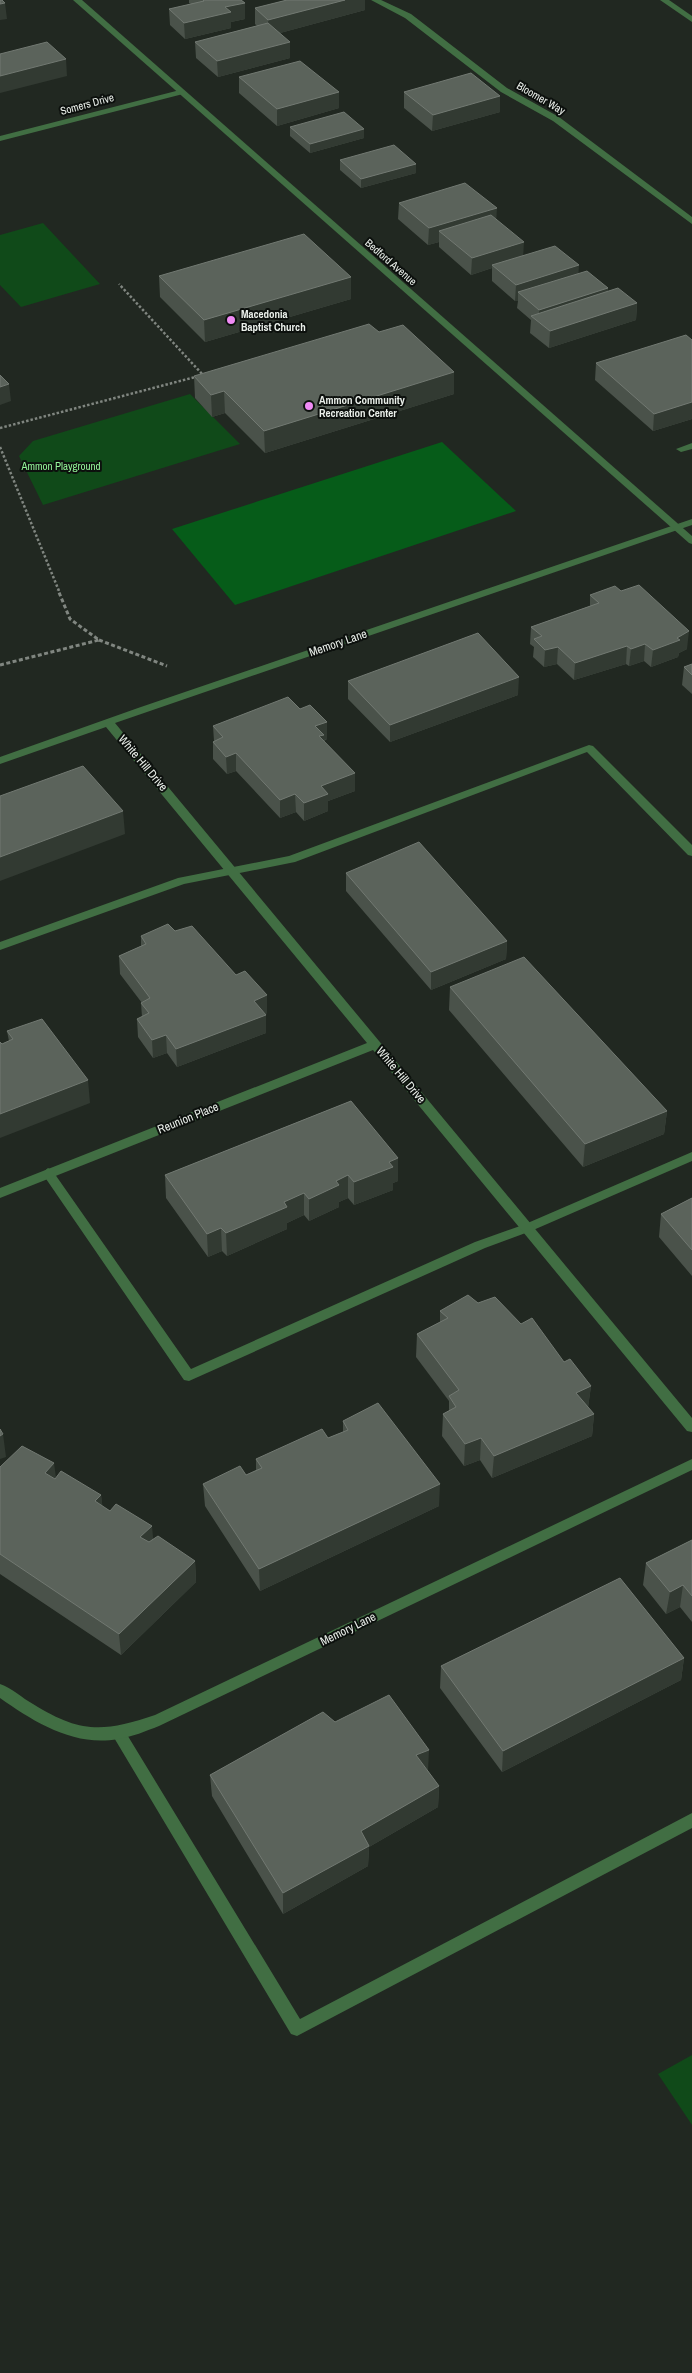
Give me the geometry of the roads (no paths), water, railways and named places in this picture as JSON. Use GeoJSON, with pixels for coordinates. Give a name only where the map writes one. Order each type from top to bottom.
{"type":"FeatureCollection","features":[{"type":"Feature","properties":{"kind":"street","name":"Bedford Avenue"},"geometry":{"type":"LineString","coordinates":[[77,0],[692,541]]}},
{"type":"Feature","properties":{"kind":"street","name":"Bloomer Way"},"geometry":{"type":"LineString","coordinates":[[375,0],[408,16],[504,90],[556,119],[692,221]]}},
{"type":"Feature","properties":{"kind":"street"},"geometry":{"type":"LineString","coordinates":[[664,0],[692,20]]}},
{"type":"Feature","properties":{"kind":"street","name":"Somers Drive"},"geometry":{"type":"LineString","coordinates":[[0,139],[180,92]]}},
{"type":"Feature","properties":{"kind":"street"},"geometry":{"type":"LineString","coordinates":[[681,449],[692,446]]}},
{"type":"Feature","properties":{"kind":"street","name":"Memory Lane"},"geometry":{"type":"LineString","coordinates":[[0,762],[692,522]]}},
{"type":"Feature","properties":{"kind":"street","name":"White Hill Drive"},"geometry":{"type":"LineString","coordinates":[[109,723],[692,1427]]}},
{"type":"Feature","properties":{"kind":"street"},"geometry":{"type":"LineString","coordinates":[[0,946],[182,881],[291,859],[589,748],[692,852]]}},
{"type":"Feature","properties":{"kind":"street","name":"Reunion Place"},"geometry":{"type":"LineString","coordinates":[[0,1193],[375,1044]]}},
{"type":"Feature","properties":{"kind":"street"},"geometry":{"type":"LineString","coordinates":[[48,1173],[188,1376],[480,1245],[527,1228],[692,1156]]}},
{"type":"Feature","properties":{"kind":"street","name":"Memory Lane"},"geometry":{"type":"LineString","coordinates":[[0,1690],[60,1727],[93,1734],[118,1732],[159,1720],[692,1464]]}},
{"type":"Feature","properties":{"kind":"street"},"geometry":{"type":"LineString","coordinates":[[118,1732],[297,2029],[692,1820]]}},
{"type":"Feature","properties":{"kind":"place","name":"Macedonia Baptist Church"},"geometry":{"type":"Point","coordinates":[231,320]}},
{"type":"Feature","properties":{"kind":"place","name":"Ammon Community Recreation Center"},"geometry":{"type":"Point","coordinates":[309,406]}},
{"type":"Feature","properties":{"kind":"park label","name":"Ammon Playground"},"geometry":{"type":"Point","coordinates":[61,466]}}]}
